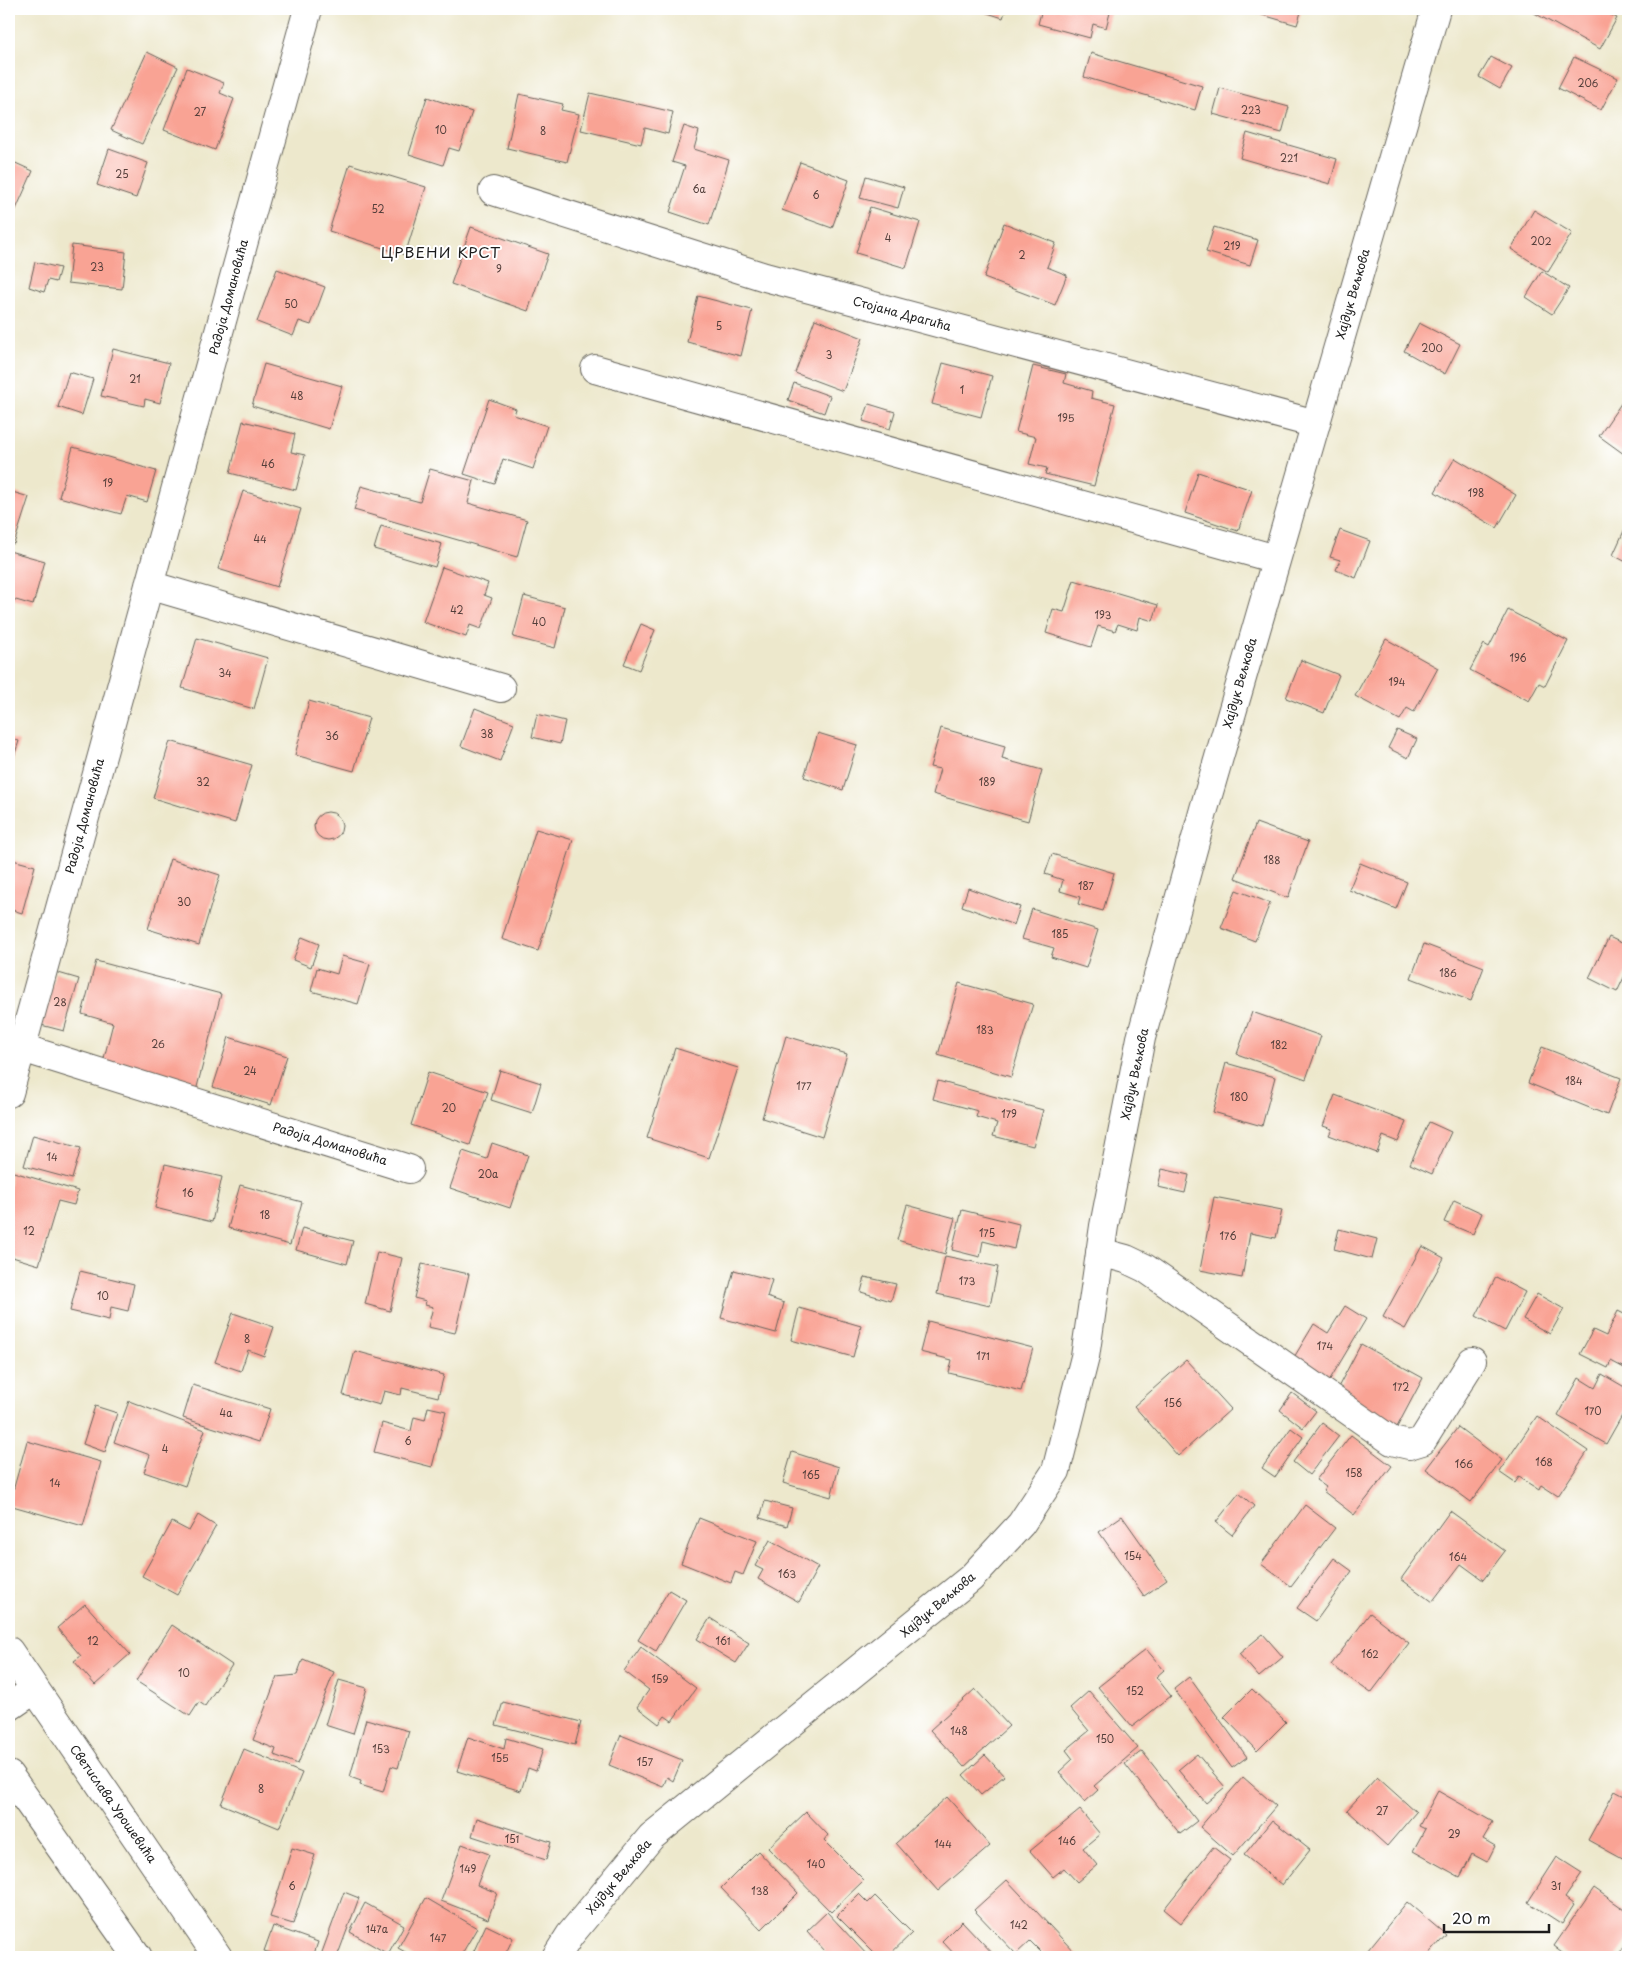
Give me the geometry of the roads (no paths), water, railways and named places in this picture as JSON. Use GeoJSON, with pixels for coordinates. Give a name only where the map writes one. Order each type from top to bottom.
{"type":"FeatureCollection","features":[{"type":"Feature","properties":{"kind":"street","name":"Радоја Домановића"},"geometry":{"type":"LineString","coordinates":[[9,1093],[308,9]]}},
{"type":"Feature","properties":{"kind":"street","name":"Хајдук Вељкова"},"geometry":{"type":"LineString","coordinates":[[556,1957],[570,1935],[651,1837],[972,1578],[1021,1524],[1056,1471],[1085,1357],[1100,1252],[1141,1038],[1204,809],[1436,9]]}},
{"type":"Feature","properties":{"kind":"street","name":"Стојана Драгића"},"geometry":{"type":"LineString","coordinates":[[492,191],[765,277],[1316,424]]}},
{"type":"Feature","properties":{"kind":"street"},"geometry":{"type":"LineString","coordinates":[[595,369],[1276,559]]}},
{"type":"Feature","properties":{"kind":"street"},"geometry":{"type":"LineString","coordinates":[[149,585],[501,688]]}},
{"type":"Feature","properties":{"kind":"street","name":"Радоја Домановића"},"geometry":{"type":"LineString","coordinates":[[22,1048],[409,1169]]}},
{"type":"Feature","properties":{"kind":"street"},"geometry":{"type":"LineString","coordinates":[[1100,1252],[1126,1259],[1145,1268],[1392,1441],[1409,1445],[1422,1441],[1472,1361]]}},
{"type":"Feature","properties":{"kind":"street","name":"Светислава Урошевића"},"geometry":{"type":"LineString","coordinates":[[9,1650],[34,1690],[218,1957]]}},
{"type":"Feature","properties":{"kind":"street"},"geometry":{"type":"LineString","coordinates":[[9,1707],[34,1690]]}},
{"type":"Feature","properties":{"kind":"street"},"geometry":{"type":"LineString","coordinates":[[9,1775],[138,1957]]}},
{"type":"Feature","properties":{"kind":"district","name":"ЦРВЕНИ КРСТ"},"geometry":{"type":"Point","coordinates":[441,253]}}]}
